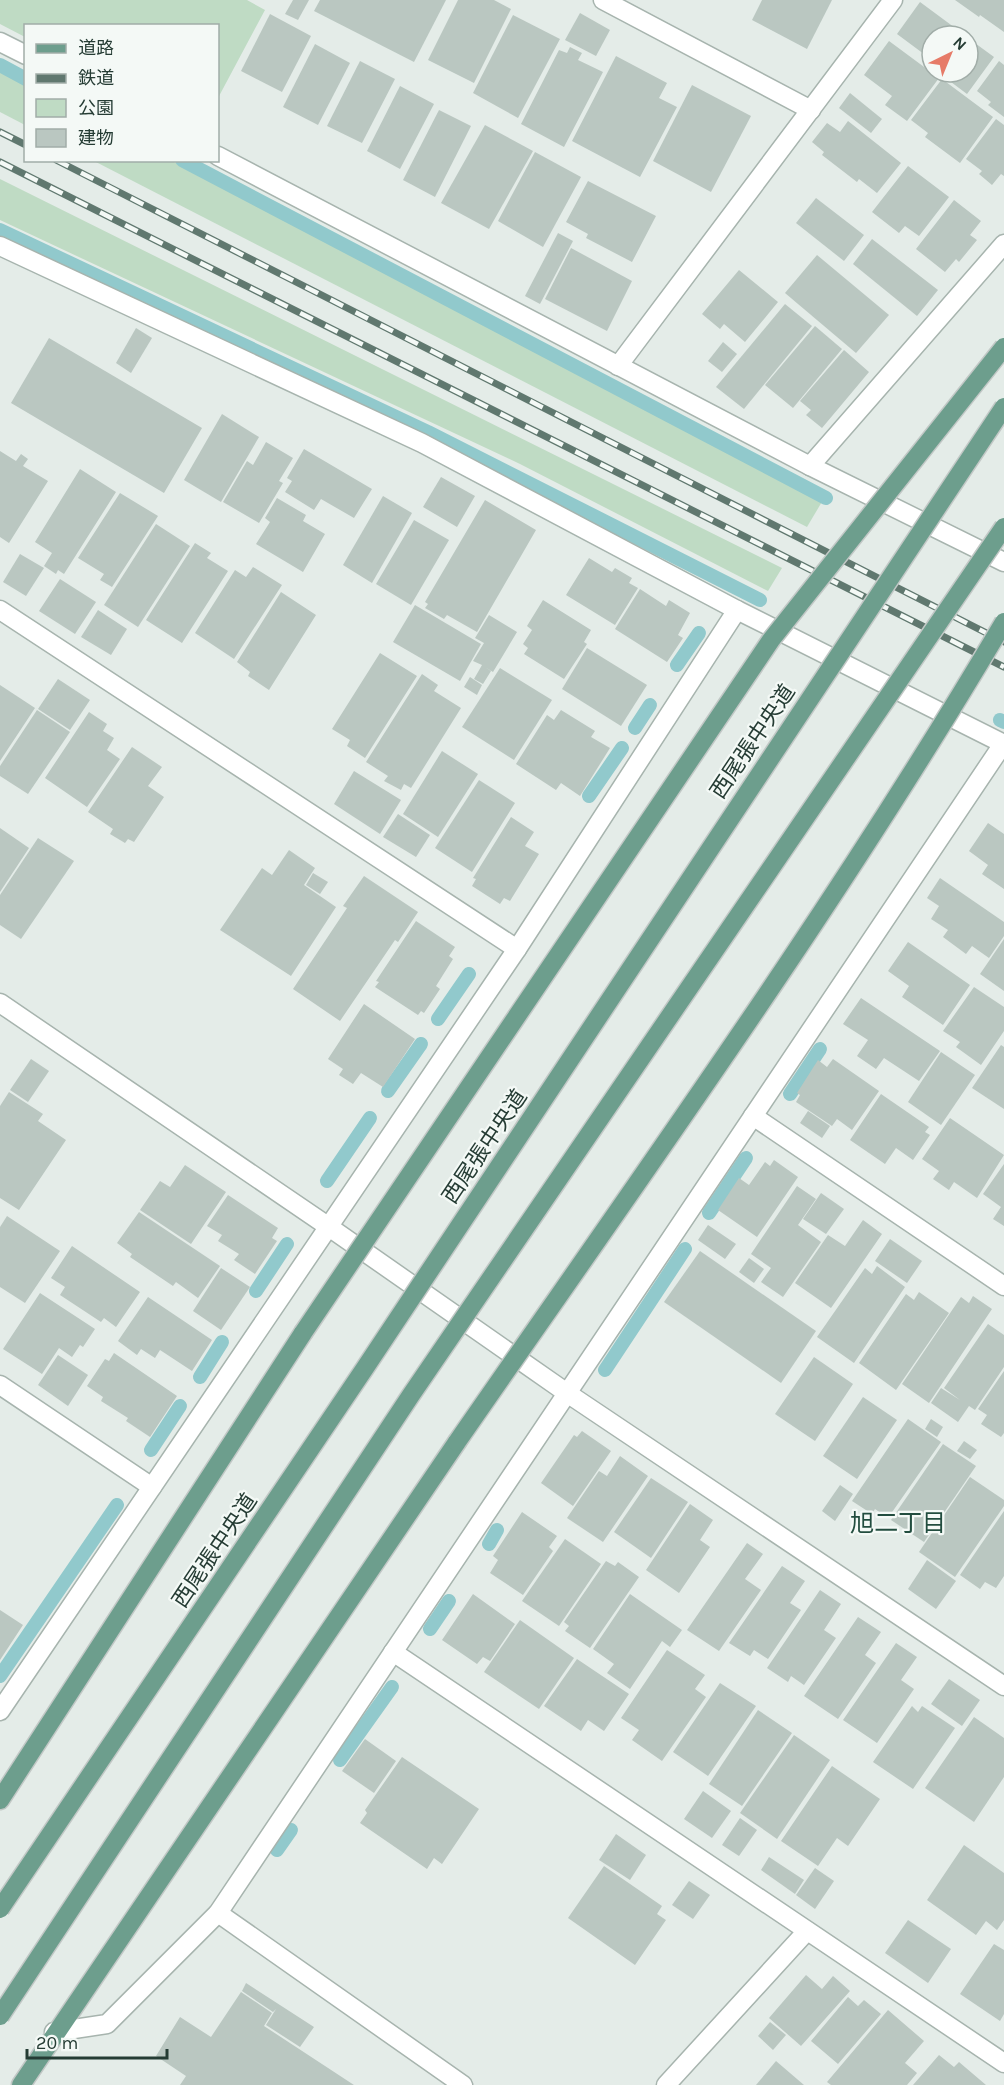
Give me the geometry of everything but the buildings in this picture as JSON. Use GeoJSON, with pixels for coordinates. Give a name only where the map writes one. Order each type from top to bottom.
{"type":"FeatureCollection","features":[{"type":"Feature","properties":{"kind":"main road"},"geometry":{"type":"LineString","coordinates":[[0,1800],[303,1333],[771,640],[1004,347]]}},
{"type":"Feature","properties":{"kind":"main road","name":"西尾張中央道"},"geometry":{"type":"LineString","coordinates":[[0,1909],[365,1368],[1004,407]]}},
{"type":"Feature","properties":{"kind":"main road"},"geometry":{"type":"LineString","coordinates":[[0,2016],[404,1405],[1004,527]]}},
{"type":"Feature","properties":{"kind":"main road"},"geometry":{"type":"LineString","coordinates":[[21,2085],[54,2032],[730,1046],[937,735],[1004,622]]}},
{"type":"Feature","properties":{"kind":"street"},"geometry":{"type":"LineString","coordinates":[[603,0],[811,110]]}},
{"type":"Feature","properties":{"kind":"street"},"geometry":{"type":"LineString","coordinates":[[618,366],[893,0]]}},
{"type":"Feature","properties":{"kind":"street"},"geometry":{"type":"LineString","coordinates":[[0,42],[24,54]]}},
{"type":"Feature","properties":{"kind":"street"},"geometry":{"type":"LineString","coordinates":[[219,157],[810,466],[1004,562]]}},
{"type":"Feature","properties":{"kind":"street"},"geometry":{"type":"LineString","coordinates":[[810,466],[1004,244]]}},
{"type":"Feature","properties":{"kind":"street"},"geometry":{"type":"LineString","coordinates":[[0,246],[422,443],[737,610],[1004,744],[218,1913],[107,2024],[54,2032]]}},
{"type":"Feature","properties":{"kind":"street"},"geometry":{"type":"LineString","coordinates":[[0,610],[517,950]]}},
{"type":"Feature","properties":{"kind":"street"},"geometry":{"type":"LineString","coordinates":[[0,1711],[517,950],[737,610]]}},
{"type":"Feature","properties":{"kind":"street"},"geometry":{"type":"LineString","coordinates":[[0,1003],[329,1227],[567,1393],[1004,1686]]}},
{"type":"Feature","properties":{"kind":"street"},"geometry":{"type":"LineString","coordinates":[[753,1116],[1004,1286]]}},
{"type":"Feature","properties":{"kind":"street"},"geometry":{"type":"LineString","coordinates":[[0,1385],[152,1487]]}},
{"type":"Feature","properties":{"kind":"street"},"geometry":{"type":"LineString","coordinates":[[393,1652],[1004,2063]]}},
{"type":"Feature","properties":{"kind":"street"},"geometry":{"type":"LineString","coordinates":[[218,1913],[463,2085]]}},
{"type":"Feature","properties":{"kind":"street"},"geometry":{"type":"LineString","coordinates":[[666,2085],[807,1931]]}},
{"type":"Feature","properties":{"kind":"green space"},"geometry":{"type":"Polygon","coordinates":[[[0,0],[247,0],[265,10],[219,96],[219,24],[24,24],[24,36],[0,24],[0,0]]]}},
{"type":"Feature","properties":{"kind":"green space"},"geometry":{"type":"Polygon","coordinates":[[[0,71],[24,83],[24,124],[0,112],[0,71]]]}},
{"type":"Feature","properties":{"kind":"green space"},"geometry":{"type":"Polygon","coordinates":[[[96,162],[174,162],[823,500],[807,527],[96,162]]]}},
{"type":"Feature","properties":{"kind":"green space"},"geometry":{"type":"Polygon","coordinates":[[[0,179],[782,568],[768,591],[520,464],[0,220],[0,179]]]}},
{"type":"Feature","properties":{"kind":"waterway"},"geometry":{"type":"LineString","coordinates":[[0,65],[24,78]]}},
{"type":"Feature","properties":{"kind":"waterway"},"geometry":{"type":"LineString","coordinates":[[186,162],[826,498]]}},
{"type":"Feature","properties":{"kind":"waterway"},"geometry":{"type":"LineString","coordinates":[[0,230],[428,432],[760,600]]}},
{"type":"Feature","properties":{"kind":"waterway"},"geometry":{"type":"LineString","coordinates":[[677,665],[699,633]]}},
{"type":"Feature","properties":{"kind":"waterway"},"geometry":{"type":"LineString","coordinates":[[635,728],[650,705]]}},
{"type":"Feature","properties":{"kind":"waterway"},"geometry":{"type":"LineString","coordinates":[[1000,720],[1004,722]]}},
{"type":"Feature","properties":{"kind":"waterway"},"geometry":{"type":"LineString","coordinates":[[589,796],[622,748]]}},
{"type":"Feature","properties":{"kind":"waterway"},"geometry":{"type":"LineString","coordinates":[[438,1019],[469,974]]}},
{"type":"Feature","properties":{"kind":"waterway"},"geometry":{"type":"LineString","coordinates":[[388,1091],[421,1044]]}},
{"type":"Feature","properties":{"kind":"waterway"},"geometry":{"type":"LineString","coordinates":[[790,1094],[820,1049]]}},
{"type":"Feature","properties":{"kind":"waterway"},"geometry":{"type":"LineString","coordinates":[[327,1181],[370,1118]]}},
{"type":"Feature","properties":{"kind":"waterway"},"geometry":{"type":"LineString","coordinates":[[709,1213],[746,1158]]}},
{"type":"Feature","properties":{"kind":"waterway"},"geometry":{"type":"LineString","coordinates":[[256,1291],[287,1244]]}},
{"type":"Feature","properties":{"kind":"waterway"},"geometry":{"type":"LineString","coordinates":[[605,1370],[685,1249]]}},
{"type":"Feature","properties":{"kind":"waterway"},"geometry":{"type":"LineString","coordinates":[[200,1377],[222,1342]]}},
{"type":"Feature","properties":{"kind":"waterway"},"geometry":{"type":"LineString","coordinates":[[151,1450],[180,1406]]}},
{"type":"Feature","properties":{"kind":"waterway"},"geometry":{"type":"LineString","coordinates":[[0,1676],[117,1505]]}},
{"type":"Feature","properties":{"kind":"waterway"},"geometry":{"type":"LineString","coordinates":[[489,1544],[497,1530]]}},
{"type":"Feature","properties":{"kind":"waterway"},"geometry":{"type":"LineString","coordinates":[[430,1629],[449,1601]]}},
{"type":"Feature","properties":{"kind":"waterway"},"geometry":{"type":"LineString","coordinates":[[340,1760],[392,1687]]}},
{"type":"Feature","properties":{"kind":"waterway"},"geometry":{"type":"LineString","coordinates":[[277,1850],[291,1830]]}},
{"type":"Feature","properties":{"kind":"railway"},"geometry":{"type":"LineString","coordinates":[[0,132],[24,144]]}},
{"type":"Feature","properties":{"kind":"railway"},"geometry":{"type":"LineString","coordinates":[[0,162],[1004,667]]}},
{"type":"Feature","properties":{"kind":"railway"},"geometry":{"type":"LineString","coordinates":[[60,162],[1004,642]]}},
{"type":"Feature","properties":{"kind":"district","name":"旭二丁目"},"geometry":{"type":"Point","coordinates":[898,1523]}}]}
